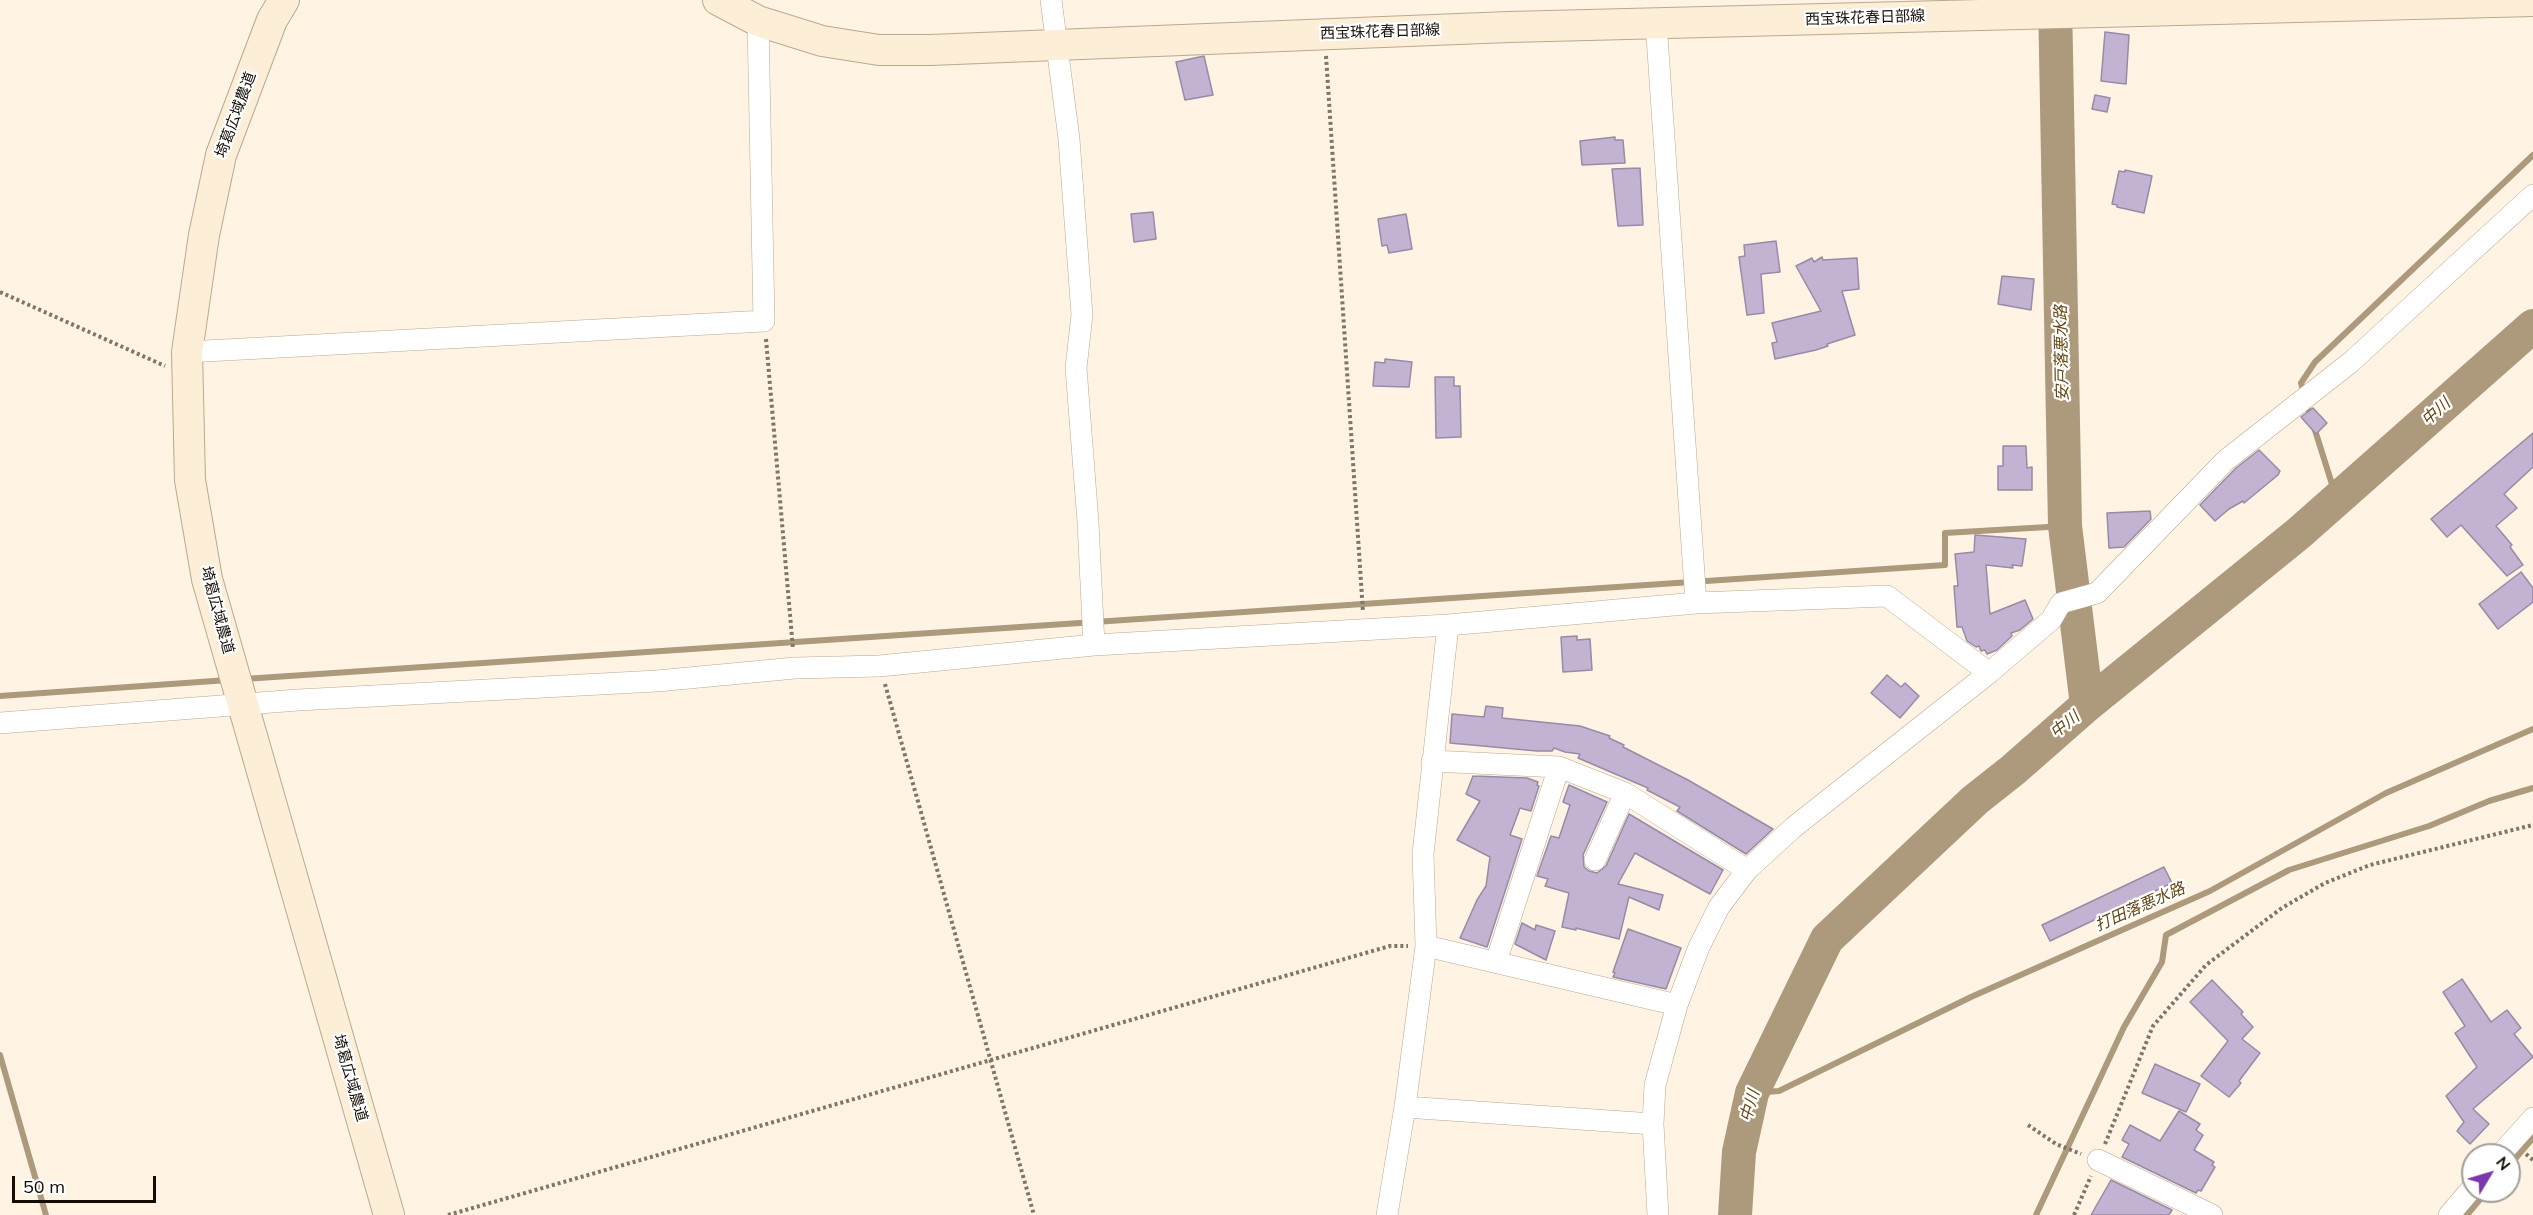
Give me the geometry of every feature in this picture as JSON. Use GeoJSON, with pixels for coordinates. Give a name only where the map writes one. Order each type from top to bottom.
{"type":"FeatureCollection","features":[{"type":"Feature","properties":{"kind":"main road","name":"埼葛広域農道"},"geometry":{"type":"LineString","coordinates":[[284,0],[272,20],[221,155],[204,235],[187,364],[192,491],[207,579],[389,1215]]}},
{"type":"Feature","properties":{"kind":"main road","name":"西宝珠花春日部線"},"geometry":{"type":"LineString","coordinates":[[718,0],[758,21],[822,41],[879,50],[1056,46],[1656,22],[2425,1]]}},
{"type":"Feature","properties":{"kind":"main road"},"geometry":{"type":"LineString","coordinates":[[2425,1],[2533,0]]}},
{"type":"Feature","properties":{"kind":"street"},"geometry":{"type":"LineString","coordinates":[[1051,0],[1069,139],[1082,315],[1076,368],[1088,522],[1094,645]]}},
{"type":"Feature","properties":{"kind":"street"},"geometry":{"type":"LineString","coordinates":[[187,364],[764,321],[758,21]]}},
{"type":"Feature","properties":{"kind":"street"},"geometry":{"type":"LineString","coordinates":[[1656,22],[1696,603]]}},
{"type":"Feature","properties":{"kind":"street"},"geometry":{"type":"LineString","coordinates":[[1658,1215],[1653,1124],[1655,1085],[1677,1005],[1699,947],[1719,907],[1747,870],[1794,827],[1989,673],[2051,620],[2061,603],[2097,593],[2226,460],[2351,362],[2533,195]]}},
{"type":"Feature","properties":{"kind":"street"},"geometry":{"type":"LineString","coordinates":[[0,723],[298,700],[657,681],[795,668],[879,666],[1094,645],[1448,625],[1696,603],[1887,596],[1989,673]]}},
{"type":"Feature","properties":{"kind":"street"},"geometry":{"type":"LineString","coordinates":[[1387,1215],[1405,1107],[1426,946],[1423,854],[1448,625]]}},
{"type":"Feature","properties":{"kind":"street"},"geometry":{"type":"LineString","coordinates":[[1432,761],[1559,767],[1625,793],[1747,870]]}},
{"type":"Feature","properties":{"kind":"street"},"geometry":{"type":"LineString","coordinates":[[1496,962],[1559,767]]}},
{"type":"Feature","properties":{"kind":"street"},"geometry":{"type":"LineString","coordinates":[[1595,860],[1625,793]]}},
{"type":"Feature","properties":{"kind":"street"},"geometry":{"type":"LineString","coordinates":[[1426,946],[1677,1005]]}},
{"type":"Feature","properties":{"kind":"street"},"geometry":{"type":"LineString","coordinates":[[1405,1107],[1653,1124]]}},
{"type":"Feature","properties":{"kind":"street"},"geometry":{"type":"LineString","coordinates":[[2511,1143],[2533,1118]]}},
{"type":"Feature","properties":{"kind":"street"},"geometry":{"type":"LineString","coordinates":[[2098,1160],[2212,1215]]}},
{"type":"Feature","properties":{"kind":"street"},"geometry":{"type":"LineString","coordinates":[[2449,1215],[2461,1201]]}},
{"type":"Feature","properties":{"kind":"path"},"geometry":{"type":"LineString","coordinates":[[1324,34],[1364,629]]}},
{"type":"Feature","properties":{"kind":"path"},"geometry":{"type":"LineString","coordinates":[[0,292],[187,364]]}},
{"type":"Feature","properties":{"kind":"path"},"geometry":{"type":"LineString","coordinates":[[764,321],[795,668]]}},
{"type":"Feature","properties":{"kind":"path"},"geometry":{"type":"LineString","coordinates":[[879,666],[1034,1215]]}},
{"type":"Feature","properties":{"kind":"path"},"geometry":{"type":"LineString","coordinates":[[2074,1215],[2153,1026],[2206,965],[2282,908],[2325,884],[2370,865],[2533,825]]}},
{"type":"Feature","properties":{"kind":"path"},"geometry":{"type":"LineString","coordinates":[[448,1215],[1390,946],[1426,946]]}},
{"type":"Feature","properties":{"kind":"path"},"geometry":{"type":"LineString","coordinates":[[2028,1125],[2056,1144],[2098,1160]]}},
{"type":"Feature","properties":{"kind":"building"},"geometry":{"type":"Polygon","coordinates":[[[2105,32],[2129,35],[2126,84],[2101,81],[2105,32]]]}},
{"type":"Feature","properties":{"kind":"building"},"geometry":{"type":"Polygon","coordinates":[[[1204,56],[1213,95],[1185,100],[1176,62],[1204,56]]]}},
{"type":"Feature","properties":{"kind":"building"},"geometry":{"type":"Polygon","coordinates":[[[2095,95],[2110,98],[2107,112],[2092,109],[2095,95]]]}},
{"type":"Feature","properties":{"kind":"building"},"geometry":{"type":"Polygon","coordinates":[[[1615,137],[1615,140],[1623,140],[1625,163],[1582,165],[1580,141],[1615,137]]]}},
{"type":"Feature","properties":{"kind":"building"},"geometry":{"type":"Polygon","coordinates":[[[1640,168],[1643,225],[1618,226],[1612,169],[1640,168]]]}},
{"type":"Feature","properties":{"kind":"building"},"geometry":{"type":"Polygon","coordinates":[[[2125,170],[2152,176],[2144,213],[2112,204],[2119,171],[2125,172],[2125,170]]]}},
{"type":"Feature","properties":{"kind":"building"},"geometry":{"type":"Polygon","coordinates":[[[1153,212],[1156,239],[1134,242],[1131,214],[1153,212]]]}},
{"type":"Feature","properties":{"kind":"building"},"geometry":{"type":"Polygon","coordinates":[[[1406,214],[1412,249],[1389,253],[1387,245],[1382,246],[1378,219],[1406,214]]]}},
{"type":"Feature","properties":{"kind":"building"},"geometry":{"type":"Polygon","coordinates":[[[1776,241],[1780,272],[1761,274],[1764,313],[1747,315],[1739,257],[1745,256],[1744,245],[1776,241]]]}},
{"type":"Feature","properties":{"kind":"building"},"geometry":{"type":"Polygon","coordinates":[[[1822,257],[1823,260],[1857,258],[1859,289],[1842,291],[1855,335],[1816,350],[1775,359],[1772,343],[1777,342],[1772,323],[1821,311],[1796,266],[1812,258],[1814,262],[1822,257]]]}},
{"type":"Feature","properties":{"kind":"building"},"geometry":{"type":"Polygon","coordinates":[[[2002,276],[2034,279],[2031,310],[1998,304],[2002,276]]]}},
{"type":"Feature","properties":{"kind":"building"},"geometry":{"type":"Polygon","coordinates":[[[1385,359],[1412,362],[1409,387],[1373,386],[1375,362],[1385,363],[1385,359]]]}},
{"type":"Feature","properties":{"kind":"building"},"geometry":{"type":"Polygon","coordinates":[[[1435,377],[1454,377],[1454,386],[1460,386],[1461,437],[1436,438],[1435,377]]]}},
{"type":"Feature","properties":{"kind":"building"},"geometry":{"type":"Polygon","coordinates":[[[2313,408],[2327,423],[2316,434],[2301,417],[2313,408]]]}},
{"type":"Feature","properties":{"kind":"building"},"geometry":{"type":"Polygon","coordinates":[[[2533,433],[2533,467],[2504,494],[2517,508],[2496,526],[2512,545],[2510,547],[2523,565],[2507,576],[2461,525],[2447,537],[2431,519],[2533,433]]]}},
{"type":"Feature","properties":{"kind":"building"},"geometry":{"type":"Polygon","coordinates":[[[2003,446],[2026,446],[2027,468],[2032,467],[2032,490],[1998,490],[1998,466],[2003,466],[2003,446]]]}},
{"type":"Feature","properties":{"kind":"building"},"geometry":{"type":"Polygon","coordinates":[[[2259,450],[2280,471],[2278,475],[2244,503],[2243,501],[2229,509],[2215,521],[2200,505],[2236,468],[2259,450]]]}},
{"type":"Feature","properties":{"kind":"building"},"geometry":{"type":"Polygon","coordinates":[[[2150,511],[2151,519],[2124,547],[2109,548],[2107,513],[2150,511]]]}},
{"type":"Feature","properties":{"kind":"building"},"geometry":{"type":"Polygon","coordinates":[[[1975,535],[2026,539],[2022,566],[2012,565],[2013,568],[1986,565],[1990,614],[2025,600],[2033,619],[2020,630],[2011,633],[2012,636],[1997,650],[1987,654],[1985,650],[1981,651],[1979,646],[1976,647],[1967,641],[1962,627],[1957,627],[1954,586],[1958,586],[1955,554],[1974,552],[1975,535]]]}},
{"type":"Feature","properties":{"kind":"building"},"geometry":{"type":"Polygon","coordinates":[[[2521,572],[2533,588],[2533,602],[2498,629],[2479,604],[2521,572]]]}},
{"type":"Feature","properties":{"kind":"building"},"geometry":{"type":"Polygon","coordinates":[[[1577,636],[1577,640],[1590,639],[1592,670],[1563,672],[1561,637],[1577,636]]]}},
{"type":"Feature","properties":{"kind":"building"},"geometry":{"type":"Polygon","coordinates":[[[1887,675],[1901,687],[1905,683],[1919,696],[1900,718],[1871,693],[1887,675]]]}},
{"type":"Feature","properties":{"kind":"building"},"geometry":{"type":"Polygon","coordinates":[[[1486,706],[1503,708],[1502,718],[1580,726],[1610,736],[1609,738],[1624,745],[1623,747],[1688,780],[1773,829],[1746,854],[1677,811],[1680,807],[1647,790],[1648,788],[1578,758],[1580,754],[1554,748],[1552,751],[1537,751],[1450,743],[1452,714],[1484,717],[1486,706]]]}},
{"type":"Feature","properties":{"kind":"building"},"geometry":{"type":"Polygon","coordinates":[[[1473,776],[1527,778],[1538,782],[1539,786],[1531,811],[1520,808],[1510,835],[1522,839],[1487,947],[1460,938],[1486,886],[1490,857],[1457,840],[1480,801],[1466,794],[1473,776]]]}},
{"type":"Feature","properties":{"kind":"building"},"geometry":{"type":"Polygon","coordinates":[[[1569,785],[1607,802],[1583,855],[1584,867],[1589,871],[1597,873],[1606,866],[1629,814],[1723,870],[1710,894],[1635,853],[1618,884],[1663,895],[1659,910],[1629,897],[1619,939],[1576,928],[1576,930],[1562,927],[1569,893],[1545,886],[1548,879],[1537,876],[1551,836],[1559,838],[1570,805],[1563,802],[1569,785]]]}},
{"type":"Feature","properties":{"kind":"building"},"geometry":{"type":"Polygon","coordinates":[[[2164,867],[2172,883],[2050,941],[2042,925],[2164,867]]]}},
{"type":"Feature","properties":{"kind":"building"},"geometry":{"type":"Polygon","coordinates":[[[1522,923],[1535,930],[1536,925],[1555,931],[1546,960],[1515,944],[1522,923]]]}},
{"type":"Feature","properties":{"kind":"building"},"geometry":{"type":"Polygon","coordinates":[[[1628,929],[1681,948],[1666,989],[1613,977],[1628,929]]]}},
{"type":"Feature","properties":{"kind":"building"},"geometry":{"type":"Polygon","coordinates":[[[2462,979],[2491,1022],[2507,1010],[2521,1028],[2514,1034],[2533,1057],[2473,1109],[2489,1124],[2471,1143],[2457,1131],[2464,1122],[2446,1096],[2477,1067],[2455,1033],[2465,1026],[2443,992],[2462,979]]]}},
{"type":"Feature","properties":{"kind":"building"},"geometry":{"type":"Polygon","coordinates":[[[2212,980],[2243,1012],[2241,1014],[2253,1027],[2242,1039],[2260,1053],[2229,1097],[2201,1076],[2228,1041],[2190,1002],[2212,980]]]}},
{"type":"Feature","properties":{"kind":"building"},"geometry":{"type":"Polygon","coordinates":[[[2155,1064],[2200,1084],[2186,1112],[2142,1093],[2155,1064]]]}},
{"type":"Feature","properties":{"kind":"building"},"geometry":{"type":"Polygon","coordinates":[[[2179,1111],[2200,1124],[2196,1130],[2203,1135],[2194,1150],[2214,1162],[2212,1165],[2215,1167],[2201,1191],[2198,1190],[2196,1193],[2122,1157],[2129,1144],[2122,1140],[2130,1125],[2160,1141],[2179,1111]]]}},
{"type":"Feature","properties":{"kind":"building"},"geometry":{"type":"Polygon","coordinates":[[[2111,1180],[2172,1210],[2169,1215],[2091,1215],[2111,1180]]]}},
{"type":"Feature","properties":{"kind":"waterway","name":"安戸落悪水路"},"geometry":{"type":"LineString","coordinates":[[2055,0],[2065,526],[2087,705]]}},
{"type":"Feature","properties":{"kind":"waterway"},"geometry":{"type":"LineString","coordinates":[[2311,418],[2301,383],[2315,362],[2533,155]]}},
{"type":"Feature","properties":{"kind":"waterway","name":"中川"},"geometry":{"type":"LineString","coordinates":[[1735,1215],[1739,1152],[1752,1093],[1827,939],[1975,800],[2087,705],[2299,533],[2533,326]]}},
{"type":"Feature","properties":{"kind":"waterway"},"geometry":{"type":"LineString","coordinates":[[2314,427],[2337,500]]}},
{"type":"Feature","properties":{"kind":"waterway"},"geometry":{"type":"LineString","coordinates":[[244,679],[1945,565],[1945,533],[2065,526]]}},
{"type":"Feature","properties":{"kind":"waterway"},"geometry":{"type":"LineString","coordinates":[[0,696],[228,680]]}},
{"type":"Feature","properties":{"kind":"waterway","name":"打田落悪水路"},"geometry":{"type":"LineString","coordinates":[[1752,1093],[1779,1091],[1971,997],[2210,891],[2386,793],[2533,729]]}},
{"type":"Feature","properties":{"kind":"waterway"},"geometry":{"type":"LineString","coordinates":[[2036,1215],[2124,1027],[2162,962],[2166,935],[2289,870],[2429,826],[2489,801],[2533,788]]}},
{"type":"Feature","properties":{"kind":"waterway"},"geometry":{"type":"LineString","coordinates":[[0,1055],[46,1215]]}},
{"type":"Feature","properties":{"kind":"waterway","name":"打田落悪水路"},"geometry":{"type":"LineString","coordinates":[[2521,1152],[2533,1138]]}},
{"type":"Feature","properties":{"kind":"waterway","name":"打田落悪水路"},"geometry":{"type":"LineString","coordinates":[[2467,1215],[2477,1203]]}}]}
